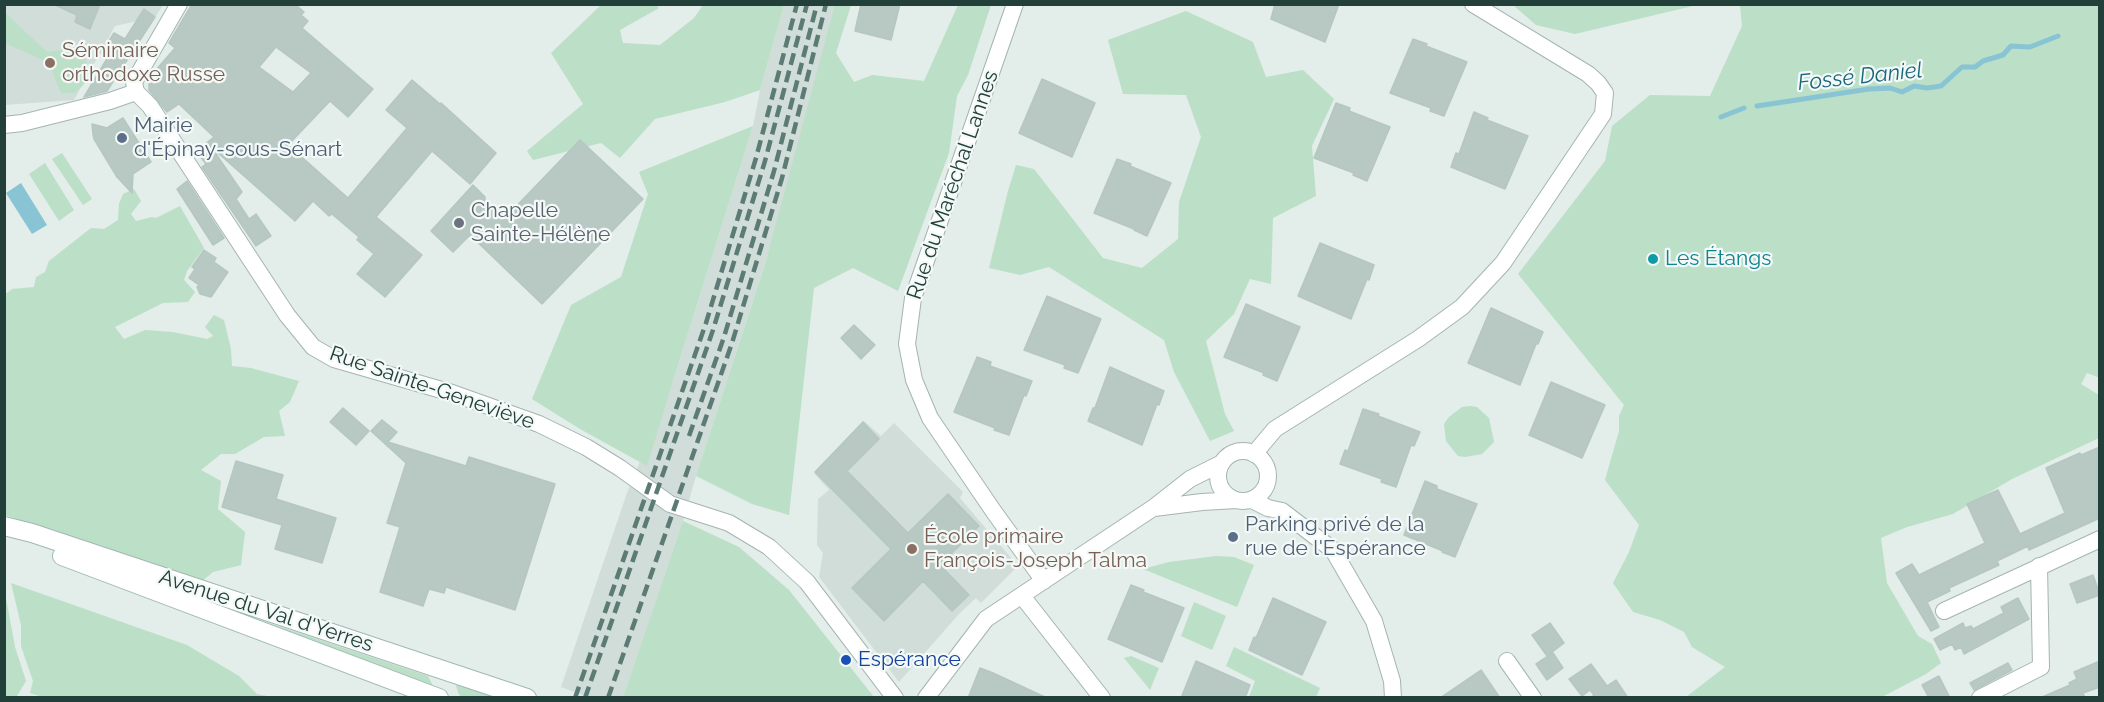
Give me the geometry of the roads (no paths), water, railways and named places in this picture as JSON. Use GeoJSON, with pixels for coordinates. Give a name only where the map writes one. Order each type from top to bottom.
{"type":"FeatureCollection","features":[{"type":"Feature","properties":{"kind":"main road","name":"Avenue du Val d'Yerres"},"geometry":{"type":"LineString","coordinates":[[4,526],[32,533],[527,698]]}},
{"type":"Feature","properties":{"kind":"main road","name":"Avenue du Val d'Yerres"},"geometry":{"type":"LineString","coordinates":[[4,532],[439,698]]}},
{"type":"Feature","properties":{"kind":"street"},"geometry":{"type":"LineString","coordinates":[[4,125],[22,123],[110,101],[136,92],[134,82],[179,4]]}},
{"type":"Feature","properties":{"kind":"street","name":"Rue du Maréchal Lannes"},"geometry":{"type":"LineString","coordinates":[[1015,4],[913,298],[907,344],[914,380],[930,418],[1044,580]]}},
{"type":"Feature","properties":{"kind":"street"},"geometry":{"type":"LineString","coordinates":[[1254,454],[1275,429],[1418,339],[1462,307],[1503,263],[1603,114],[1605,93],[1588,74],[1473,4]]}},
{"type":"Feature","properties":{"kind":"street","name":"Rue Sainte-Geneviève"},"geometry":{"type":"LineString","coordinates":[[136,92],[150,106],[287,315],[313,347],[334,359],[452,393],[526,418],[603,458],[670,504],[729,523],[769,547],[807,582],[895,698]]}},
{"type":"Feature","properties":{"kind":"street"},"geometry":{"type":"LineString","coordinates":[[926,698],[986,619],[1153,508],[1190,479],[1221,463],[1232,453],[1247,451],[1266,465],[1268,482],[1282,511]]}},
{"type":"Feature","properties":{"kind":"street"},"geometry":{"type":"LineString","coordinates":[[1221,463],[1220,485],[1229,497],[1282,511],[1333,550],[1374,621],[1392,681],[1393,698]]}},
{"type":"Feature","properties":{"kind":"street"},"geometry":{"type":"LineString","coordinates":[[1153,508],[1244,500],[1265,489],[1268,482]]}},
{"type":"Feature","properties":{"kind":"street"},"geometry":{"type":"LineString","coordinates":[[1944,611],[2100,539]]}},
{"type":"Feature","properties":{"kind":"street"},"geometry":{"type":"LineString","coordinates":[[1980,698],[2041,667],[2040,567]]}},
{"type":"Feature","properties":{"kind":"street"},"geometry":{"type":"LineString","coordinates":[[1022,596],[1102,698]]}},
{"type":"Feature","properties":{"kind":"street"},"geometry":{"type":"LineString","coordinates":[[1507,661],[1533,698]]}},
{"type":"Feature","properties":{"kind":"water"},"geometry":{"type":"Polygon","coordinates":[[[21,183],[47,225],[32,234],[6,193],[21,183]]]}},
{"type":"Feature","properties":{"kind":"waterway","name":"Fossé Daniel"},"geometry":{"type":"LineString","coordinates":[[1757,106],[1869,89],[1890,88],[1902,92],[1914,86],[1927,88],[1941,86],[1962,67],[1975,67],[1983,61],[2003,55],[2011,46],[2030,47],[2058,36]]}},
{"type":"Feature","properties":{"kind":"waterway","name":"Fossé Daniel"},"geometry":{"type":"LineString","coordinates":[[1721,117],[1744,108]]}},
{"type":"Feature","properties":{"kind":"railway"},"geometry":{"type":"LineString","coordinates":[[575,698],[706,323],[756,158],[797,4]]}},
{"type":"Feature","properties":{"kind":"railway"},"geometry":{"type":"LineString","coordinates":[[585,698],[713,330],[765,161],[807,4]]}},
{"type":"Feature","properties":{"kind":"railway"},"geometry":{"type":"LineString","coordinates":[[689,436],[724,337],[774,171],[817,4]]}},
{"type":"Feature","properties":{"kind":"railway"},"geometry":{"type":"LineString","coordinates":[[608,698],[732,343],[782,178],[826,4]]}},
{"type":"Feature","properties":{"kind":"place","name":"Séminaire orthodoxe Russe"},"geometry":{"type":"Point","coordinates":[50,63]}},
{"type":"Feature","properties":{"kind":"place","name":"Mairie d'Épinay-sous-Sénart"},"geometry":{"type":"Point","coordinates":[122,138]}},
{"type":"Feature","properties":{"kind":"place","name":"Chapelle Sainte-Hélène"},"geometry":{"type":"Point","coordinates":[459,223]}},
{"type":"Feature","properties":{"kind":"place","name":"Les Étangs"},"geometry":{"type":"Point","coordinates":[1653,259]}},
{"type":"Feature","properties":{"kind":"place","name":"Parking privé de la rue de l'Espérance"},"geometry":{"type":"Point","coordinates":[1233,537]}},
{"type":"Feature","properties":{"kind":"place","name":"École primaire François-Joseph Talma"},"geometry":{"type":"Point","coordinates":[912,549]}},
{"type":"Feature","properties":{"kind":"place","name":"Espérance"},"geometry":{"type":"Point","coordinates":[846,660]}}]}
